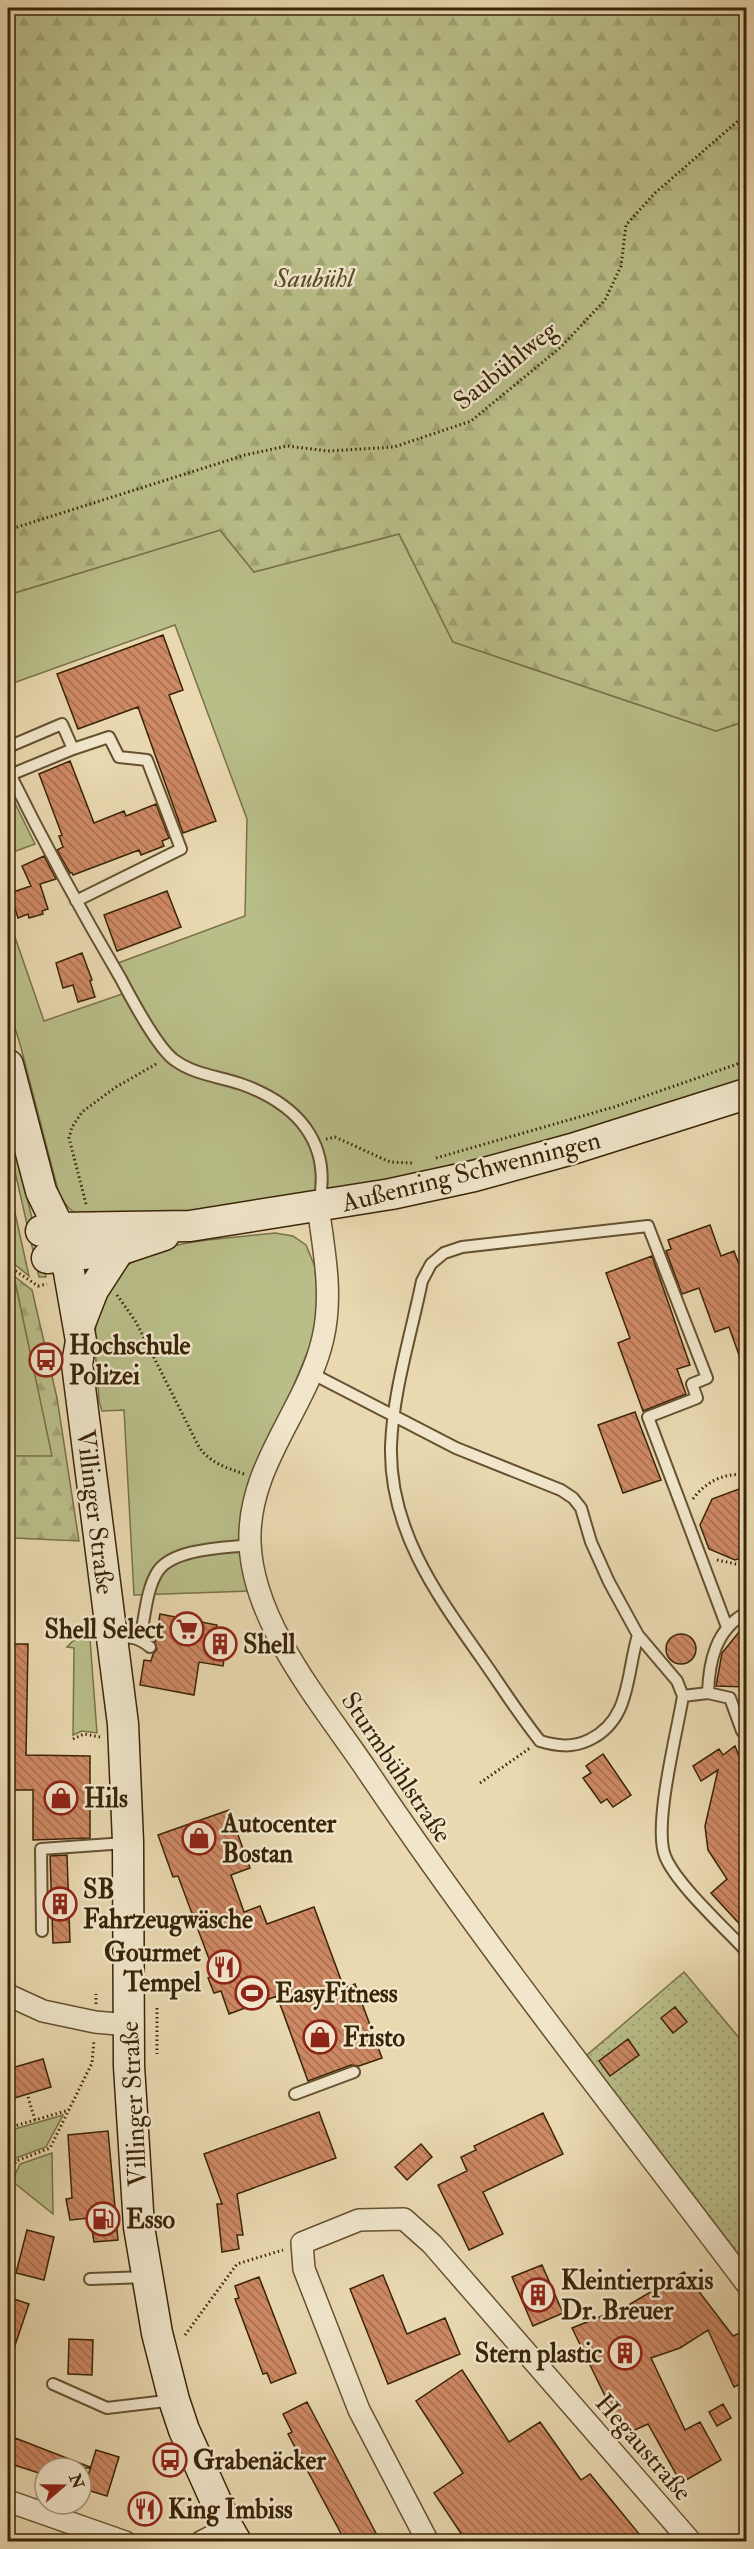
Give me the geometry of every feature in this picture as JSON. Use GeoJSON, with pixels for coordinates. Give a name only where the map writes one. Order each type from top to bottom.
{"type":"FeatureCollection","features":[{"type":"Feature","properties":{"kind":"main road","name":"Villinger Straße"},"geometry":{"type":"LineString","coordinates":[[8,1065],[41,1191],[66,1344],[77,1364],[127,1638],[123,1724],[130,1961],[126,2106],[132,2188],[157,2333],[174,2400],[184,2430],[232,2535]]}},
{"type":"Feature","properties":{"kind":"main road","name":"Außenring Schwenningen"},"geometry":{"type":"LineString","coordinates":[[52,1251],[190,1226],[318,1207],[474,1176],[573,1149],[747,1095]]}},
{"type":"Feature","properties":{"kind":"main road","name":"Außenring Schwenningen"},"geometry":{"type":"LineString","coordinates":[[52,1251],[119,1250],[190,1226]]}},
{"type":"Feature","properties":{"kind":"main road"},"geometry":{"type":"LineString","coordinates":[[79,1326],[93,1290],[119,1250]]}},
{"type":"Feature","properties":{"kind":"main road","name":"Villinger Straße"},"geometry":{"type":"LineString","coordinates":[[52,1251],[79,1326],[81,1341],[77,1364]]}},
{"type":"Feature","properties":{"kind":"street","name":"Sturmbühlstraße"},"geometry":{"type":"LineString","coordinates":[[318,1207],[327,1269],[327,1307],[323,1339],[311,1373],[260,1479],[250,1545],[262,1604],[276,1632],[306,1680],[436,1872],[747,2283]]}},
{"type":"Feature","properties":{"kind":"street"},"geometry":{"type":"LineString","coordinates":[[8,1995],[43,2011],[95,2022],[128,2025]]}},
{"type":"Feature","properties":{"kind":"street","name":"Hegaustraße"},"geometry":{"type":"LineString","coordinates":[[302,2243],[360,2220],[404,2218],[432,2244],[691,2541]]}},
{"type":"Feature","properties":{"kind":"street"},"geometry":{"type":"LineString","coordinates":[[302,2243],[304,2269],[359,2410],[428,2541]]}},
{"type":"Feature","properties":{"kind":"street"},"geometry":{"type":"LineString","coordinates":[[8,2501],[125,2541]]}},
{"type":"Feature","properties":{"kind":"street"},"geometry":{"type":"LineString","coordinates":[[201,2541],[232,2535]]}},
{"type":"Feature","properties":{"kind":"lane"},"geometry":{"type":"LineString","coordinates":[[8,747],[62,724],[73,749]]}},
{"type":"Feature","properties":{"kind":"lane"},"geometry":{"type":"LineString","coordinates":[[76,901],[181,849],[147,759],[119,757],[109,738],[9,773],[76,901],[144,1020],[172,1058],[197,1072],[241,1084],[279,1100],[297,1116],[316,1142],[323,1186],[318,1207]]}},
{"type":"Feature","properties":{"kind":"lane"},"geometry":{"type":"LineString","coordinates":[[638,1635],[622,1708],[615,1721],[601,1734],[585,1742],[556,1746],[540,1741],[445,1607],[411,1547],[399,1514],[393,1479],[391,1448],[393,1417],[422,1281],[431,1264],[444,1253],[462,1247],[648,1226],[707,1378],[692,1384],[697,1398],[648,1416],[727,1627]]}},
{"type":"Feature","properties":{"kind":"lane"},"geometry":{"type":"LineString","coordinates":[[311,1373],[456,1448],[561,1490],[573,1498],[581,1508],[591,1542],[609,1582],[638,1635],[677,1681],[683,1696],[660,1830],[665,1856],[677,1876],[747,1951]]}},
{"type":"Feature","properties":{"kind":"lane"},"geometry":{"type":"LineString","coordinates":[[150,1647],[127,1638],[150,1593],[157,1572],[168,1560],[182,1555],[250,1545]]}},
{"type":"Feature","properties":{"kind":"lane"},"geometry":{"type":"LineString","coordinates":[[708,1693],[709,1669],[714,1651],[727,1627],[747,1613]]}},
{"type":"Feature","properties":{"kind":"lane"},"geometry":{"type":"LineString","coordinates":[[683,1696],[708,1693],[730,1698],[742,1731],[747,1735]]}},
{"type":"Feature","properties":{"kind":"lane"},"geometry":{"type":"LineString","coordinates":[[42,1931],[41,1849],[128,1842]]}},
{"type":"Feature","properties":{"kind":"lane"},"geometry":{"type":"LineString","coordinates":[[295,2094],[354,2072]]}},
{"type":"Feature","properties":{"kind":"lane"},"geometry":{"type":"LineString","coordinates":[[90,2278],[147,2277]]}},
{"type":"Feature","properties":{"kind":"lane"},"geometry":{"type":"LineString","coordinates":[[53,2384],[107,2408],[174,2400]]}},
{"type":"Feature","properties":{"kind":"path","name":"Saubühlweg"},"geometry":{"type":"LineString","coordinates":[[8,530],[245,455],[287,446],[328,451],[394,447],[471,421],[561,346],[605,300],[621,266],[626,225],[655,193],[747,114]]}},
{"type":"Feature","properties":{"kind":"path"},"geometry":{"type":"LineString","coordinates":[[87,1208],[69,1138],[72,1126],[82,1112],[116,1087],[153,1064],[172,1058]]}},
{"type":"Feature","properties":{"kind":"path"},"geometry":{"type":"LineString","coordinates":[[427,1161],[614,1107],[747,1061]]}},
{"type":"Feature","properties":{"kind":"path"},"geometry":{"type":"LineString","coordinates":[[316,1142],[335,1137],[390,1162],[416,1164]]}},
{"type":"Feature","properties":{"kind":"path"},"geometry":{"type":"LineString","coordinates":[[8,1266],[38,1286],[52,1251]]}},
{"type":"Feature","properties":{"kind":"path"},"geometry":{"type":"LineString","coordinates":[[110,1289],[125,1303],[136,1322],[206,1457],[231,1470],[260,1479]]}},
{"type":"Feature","properties":{"kind":"path"},"geometry":{"type":"LineString","coordinates":[[686,1518],[693,1499],[707,1484],[736,1474],[747,1475]]}},
{"type":"Feature","properties":{"kind":"path"},"geometry":{"type":"LineString","coordinates":[[700,1555],[727,1563],[747,1564]]}},
{"type":"Feature","properties":{"kind":"path"},"geometry":{"type":"LineString","coordinates":[[73,1738],[84,1734],[102,1737]]}},
{"type":"Feature","properties":{"kind":"path"},"geometry":{"type":"LineString","coordinates":[[480,1783],[540,1741]]}},
{"type":"Feature","properties":{"kind":"path"},"geometry":{"type":"LineString","coordinates":[[157,2008],[157,2054]]}},
{"type":"Feature","properties":{"kind":"path"},"geometry":{"type":"LineString","coordinates":[[8,2180],[16,2161],[50,2148],[92,2063]]}},
{"type":"Feature","properties":{"kind":"path"},"geometry":{"type":"LineString","coordinates":[[28,2097],[35,2120]]}},
{"type":"Feature","properties":{"kind":"path"},"geometry":{"type":"LineString","coordinates":[[8,2128],[70,2110]]}},
{"type":"Feature","properties":{"kind":"path"},"geometry":{"type":"LineString","coordinates":[[8,2156],[16,2161]]}},
{"type":"Feature","properties":{"kind":"path"},"geometry":{"type":"LineString","coordinates":[[185,2335],[237,2264],[302,2243]]}},
{"type":"Feature","properties":{"kind":"green space","name":"Saubühl"},"geometry":{"type":"Polygon","coordinates":[[[8,8],[746,8],[746,721],[716,731],[453,642],[399,534],[254,572],[220,530],[8,595],[8,8]]]}},
{"type":"Feature","properties":{"kind":"green space"},"geometry":{"type":"Polygon","coordinates":[[[220,530],[254,572],[399,534],[453,642],[716,731],[746,721],[746,1084],[646,1118],[384,1181],[221,1208],[95,1220],[77,1214],[69,1208],[59,1194],[8,1006],[8,917],[44,1021],[128,992],[118,963],[245,916],[247,819],[175,625],[8,685],[8,595],[220,530]]]}},
{"type":"Feature","properties":{"kind":"green space"},"geometry":{"type":"Polygon","coordinates":[[[8,789],[35,844],[8,854],[8,789]]]}},
{"type":"Feature","properties":{"kind":"green space"},"geometry":{"type":"Polygon","coordinates":[[[8,1118],[46,1277],[39,1277],[8,1141],[8,1118]]]}},
{"type":"Feature","properties":{"kind":"green space"},"geometry":{"type":"Polygon","coordinates":[[[8,1181],[29,1276],[8,1259],[8,1181]]]}},
{"type":"Feature","properties":{"kind":"green space"},"geometry":{"type":"Polygon","coordinates":[[[275,1233],[293,1236],[306,1245],[315,1267],[318,1308],[313,1339],[280,1418],[248,1483],[241,1512],[251,1591],[134,1595],[124,1410],[102,1411],[99,1401],[95,1333],[102,1302],[120,1272],[148,1253],[195,1242],[275,1233]]]}},
{"type":"Feature","properties":{"kind":"green space"},"geometry":{"type":"Polygon","coordinates":[[[8,1271],[14,1276],[53,1457],[8,1456],[8,1271]]]}},
{"type":"Feature","properties":{"kind":"green space"},"geometry":{"type":"Polygon","coordinates":[[[14,1276],[32,1290],[57,1398],[79,1541],[14,1538],[8,1456],[52,1456],[14,1276]]]}},
{"type":"Feature","properties":{"kind":"green space"},"geometry":{"type":"Polygon","coordinates":[[[90,1639],[97,1733],[82,1731],[73,1735],[74,1648],[67,1647],[74,1640],[90,1639]]]}},
{"type":"Feature","properties":{"kind":"green space"},"geometry":{"type":"Polygon","coordinates":[[[684,1972],[746,2046],[746,2292],[587,2055],[684,1972]]]}},
{"type":"Feature","properties":{"kind":"green space"},"geometry":{"type":"Polygon","coordinates":[[[63,2115],[46,2147],[16,2158],[8,2154],[8,2131],[63,2115]]]}},
{"type":"Feature","properties":{"kind":"green space"},"geometry":{"type":"Polygon","coordinates":[[[52,2153],[53,2214],[12,2181],[20,2164],[52,2153]]]}},
{"type":"Feature","properties":{"kind":"building"},"geometry":{"type":"Polygon","coordinates":[[[163,635],[183,690],[169,695],[216,821],[183,833],[138,707],[78,729],[57,674],[163,635]]]}},
{"type":"Feature","properties":{"kind":"building"},"geometry":{"type":"Polygon","coordinates":[[[70,761],[94,823],[124,811],[126,816],[156,804],[169,838],[162,841],[164,846],[141,855],[139,850],[73,875],[70,873],[57,850],[63,847],[59,836],[62,835],[39,774],[70,761]]]}},
{"type":"Feature","properties":{"kind":"building"},"geometry":{"type":"Polygon","coordinates":[[[44,856],[56,879],[40,884],[48,909],[42,911],[43,914],[29,918],[28,914],[18,918],[10,893],[31,886],[22,866],[44,856]]]}},
{"type":"Feature","properties":{"kind":"building"},"geometry":{"type":"Polygon","coordinates":[[[167,891],[181,927],[117,951],[104,915],[167,891]]]}},
{"type":"Feature","properties":{"kind":"building"},"geometry":{"type":"Polygon","coordinates":[[[82,953],[92,980],[90,981],[95,997],[78,1002],[73,985],[63,988],[56,963],[82,953]]]}},
{"type":"Feature","properties":{"kind":"building"},"geometry":{"type":"Polygon","coordinates":[[[710,1225],[721,1256],[734,1251],[747,1286],[747,1369],[744,1369],[729,1327],[715,1332],[699,1288],[682,1294],[666,1251],[671,1249],[668,1240],[710,1225]]]}},
{"type":"Feature","properties":{"kind":"building"},"geometry":{"type":"Polygon","coordinates":[[[652,1256],[690,1365],[677,1369],[686,1394],[643,1411],[618,1343],[630,1338],[606,1273],[652,1256]]]}},
{"type":"Feature","properties":{"kind":"building"},"geometry":{"type":"Polygon","coordinates":[[[635,1412],[661,1480],[623,1493],[598,1425],[635,1412]]]}},
{"type":"Feature","properties":{"kind":"building"},"geometry":{"type":"Polygon","coordinates":[[[747,1486],[747,1556],[735,1560],[709,1549],[700,1525],[712,1499],[747,1486]]]}},
{"type":"Feature","properties":{"kind":"building"},"geometry":{"type":"Polygon","coordinates":[[[160,1614],[217,1625],[215,1633],[228,1635],[223,1666],[199,1662],[194,1695],[140,1685],[144,1660],[151,1661],[157,1649],[155,1642],[160,1614]]]}},
{"type":"Feature","properties":{"kind":"building"},"geometry":{"type":"Polygon","coordinates":[[[747,1622],[747,1687],[716,1686],[722,1653],[747,1622]]]}},
{"type":"Feature","properties":{"kind":"building"},"geometry":{"type":"Polygon","coordinates":[[[681,1634],[692,1638],[696,1649],[692,1660],[681,1664],[670,1660],[666,1649],[670,1638],[681,1634]]]}},
{"type":"Feature","properties":{"kind":"building","name":"Hils"},"geometry":{"type":"Polygon","coordinates":[[[8,1644],[28,1644],[26,1755],[90,1756],[90,1838],[33,1840],[33,1790],[8,1790],[8,1644]]]}},
{"type":"Feature","properties":{"kind":"building"},"geometry":{"type":"Polygon","coordinates":[[[735,1746],[747,1776],[747,1932],[711,1893],[727,1879],[708,1850],[705,1826],[718,1770],[701,1781],[693,1766],[719,1749],[723,1755],[735,1746]]]}},
{"type":"Feature","properties":{"kind":"building"},"geometry":{"type":"Polygon","coordinates":[[[603,1754],[631,1795],[613,1807],[607,1799],[601,1803],[583,1778],[591,1773],[586,1766],[603,1754]]]}},
{"type":"Feature","properties":{"kind":"building"},"geometry":{"type":"Polygon","coordinates":[[[229,1810],[250,1868],[231,1875],[244,1912],[260,1906],[267,1924],[314,1907],[344,1988],[355,1984],[382,2058],[359,2066],[351,2065],[308,2081],[277,1996],[229,2014],[221,1991],[214,1993],[208,1978],[215,1975],[178,1876],[173,1877],[158,1835],[229,1810]]]}},
{"type":"Feature","properties":{"kind":"building","name":"SB Fahrzeugwäsche"},"geometry":{"type":"Polygon","coordinates":[[[67,1855],[70,1942],[53,1943],[50,1856],[67,1855]]]}},
{"type":"Feature","properties":{"kind":"building"},"geometry":{"type":"Polygon","coordinates":[[[675,2007],[687,2022],[673,2033],[661,2018],[675,2007]]]}},
{"type":"Feature","properties":{"kind":"building"},"geometry":{"type":"Polygon","coordinates":[[[628,2039],[639,2055],[610,2076],[599,2061],[628,2039]]]}},
{"type":"Feature","properties":{"kind":"building"},"geometry":{"type":"Polygon","coordinates":[[[43,2059],[51,2087],[8,2100],[8,2069],[43,2059]]]}},
{"type":"Feature","properties":{"kind":"building"},"geometry":{"type":"Polygon","coordinates":[[[319,2112],[336,2158],[237,2194],[243,2235],[237,2235],[239,2249],[222,2252],[217,2204],[222,2204],[204,2154],[319,2112]]]}},
{"type":"Feature","properties":{"kind":"building"},"geometry":{"type":"Polygon","coordinates":[[[543,2113],[563,2154],[483,2192],[503,2234],[469,2250],[438,2185],[467,2171],[461,2157],[476,2150],[474,2146],[543,2113]]]}},
{"type":"Feature","properties":{"kind":"building"},"geometry":{"type":"Polygon","coordinates":[[[108,2131],[118,2240],[94,2242],[90,2218],[70,2220],[66,2199],[72,2198],[68,2135],[108,2131]]]}},
{"type":"Feature","properties":{"kind":"building"},"geometry":{"type":"Polygon","coordinates":[[[421,2144],[432,2157],[407,2180],[395,2167],[421,2144]]]}},
{"type":"Feature","properties":{"kind":"building"},"geometry":{"type":"Polygon","coordinates":[[[27,2230],[54,2237],[44,2280],[16,2273],[27,2230]]]}},
{"type":"Feature","properties":{"kind":"building","name":"Kleintierpraxis Dr. Breuer"},"geometry":{"type":"Polygon","coordinates":[[[542,2265],[563,2313],[533,2326],[512,2277],[542,2265]]]}},
{"type":"Feature","properties":{"kind":"building","name":"Stern plastic"},"geometry":{"type":"Polygon","coordinates":[[[684,2272],[733,2336],[747,2330],[747,2381],[734,2387],[708,2330],[680,2348],[651,2358],[685,2430],[700,2422],[721,2460],[681,2483],[648,2424],[624,2435],[572,2328],[627,2306],[684,2272]]]}},
{"type":"Feature","properties":{"kind":"building"},"geometry":{"type":"Polygon","coordinates":[[[383,2275],[407,2334],[445,2318],[460,2354],[388,2384],[350,2289],[383,2275]]]}},
{"type":"Feature","properties":{"kind":"building"},"geometry":{"type":"Polygon","coordinates":[[[259,2277],[296,2373],[271,2383],[267,2373],[263,2374],[235,2299],[239,2298],[235,2286],[259,2277]]]}},
{"type":"Feature","properties":{"kind":"building"},"geometry":{"type":"Polygon","coordinates":[[[8,2297],[29,2304],[10,2360],[8,2360],[8,2297]]]}},
{"type":"Feature","properties":{"kind":"building"},"geometry":{"type":"Polygon","coordinates":[[[69,2339],[93,2340],[92,2375],[68,2374],[69,2339]]]}},
{"type":"Feature","properties":{"kind":"building"},"geometry":{"type":"Polygon","coordinates":[[[462,2370],[509,2442],[540,2422],[581,2480],[590,2474],[640,2535],[632,2541],[466,2541],[434,2493],[463,2473],[416,2401],[462,2370]]]}},
{"type":"Feature","properties":{"kind":"building"},"geometry":{"type":"Polygon","coordinates":[[[307,2402],[380,2541],[345,2541],[288,2434],[292,2432],[283,2414],[307,2402]]]}},
{"type":"Feature","properties":{"kind":"building"},"geometry":{"type":"Polygon","coordinates":[[[723,2404],[731,2418],[717,2426],[709,2412],[723,2404]]]}},
{"type":"Feature","properties":{"kind":"building"},"geometry":{"type":"Polygon","coordinates":[[[15,2438],[62,2456],[33,2456],[33,2471],[8,2463],[15,2438]]]}},
{"type":"Feature","properties":{"kind":"building"},"geometry":{"type":"Polygon","coordinates":[[[96,2450],[119,2457],[107,2496],[93,2492],[93,2460],[96,2450]]]}},
{"type":"Feature","properties":{"kind":"building"},"geometry":{"type":"Polygon","coordinates":[[[139,2499],[155,2503],[151,2518],[136,2514],[139,2499]]]}},
{"type":"Feature","properties":{"kind":"place","name":"Hochschule Polizei"},"geometry":{"type":"Point","coordinates":[46,1360]}},
{"type":"Feature","properties":{"kind":"place","name":"Shell Select"},"geometry":{"type":"Point","coordinates":[187,1629]}},
{"type":"Feature","properties":{"kind":"place","name":"Shell"},"geometry":{"type":"Point","coordinates":[220,1644]}},
{"type":"Feature","properties":{"kind":"place","name":"Hils"},"geometry":{"type":"Point","coordinates":[61,1798]}},
{"type":"Feature","properties":{"kind":"place","name":"Autocenter Bostan"},"geometry":{"type":"Point","coordinates":[199,1838]}},
{"type":"Feature","properties":{"kind":"place","name":"SB Fahrzeugwäsche"},"geometry":{"type":"Point","coordinates":[60,1904]}},
{"type":"Feature","properties":{"kind":"place","name":"Gourmet Tempel"},"geometry":{"type":"Point","coordinates":[224,1967]}},
{"type":"Feature","properties":{"kind":"place","name":"EasyFitness"},"geometry":{"type":"Point","coordinates":[252,1993]}},
{"type":"Feature","properties":{"kind":"place","name":"Fristo"},"geometry":{"type":"Point","coordinates":[320,2037]}},
{"type":"Feature","properties":{"kind":"place","name":"Esso"},"geometry":{"type":"Point","coordinates":[103,2219]}},
{"type":"Feature","properties":{"kind":"place","name":"Kleintierpraxis Dr. Breuer"},"geometry":{"type":"Point","coordinates":[538,2295]}},
{"type":"Feature","properties":{"kind":"place","name":"Stern plastic"},"geometry":{"type":"Point","coordinates":[625,2353]}},
{"type":"Feature","properties":{"kind":"place","name":"Grabenäcker"},"geometry":{"type":"Point","coordinates":[170,2460]}},
{"type":"Feature","properties":{"kind":"place","name":"King Imbiss"},"geometry":{"type":"Point","coordinates":[145,2509]}}]}
